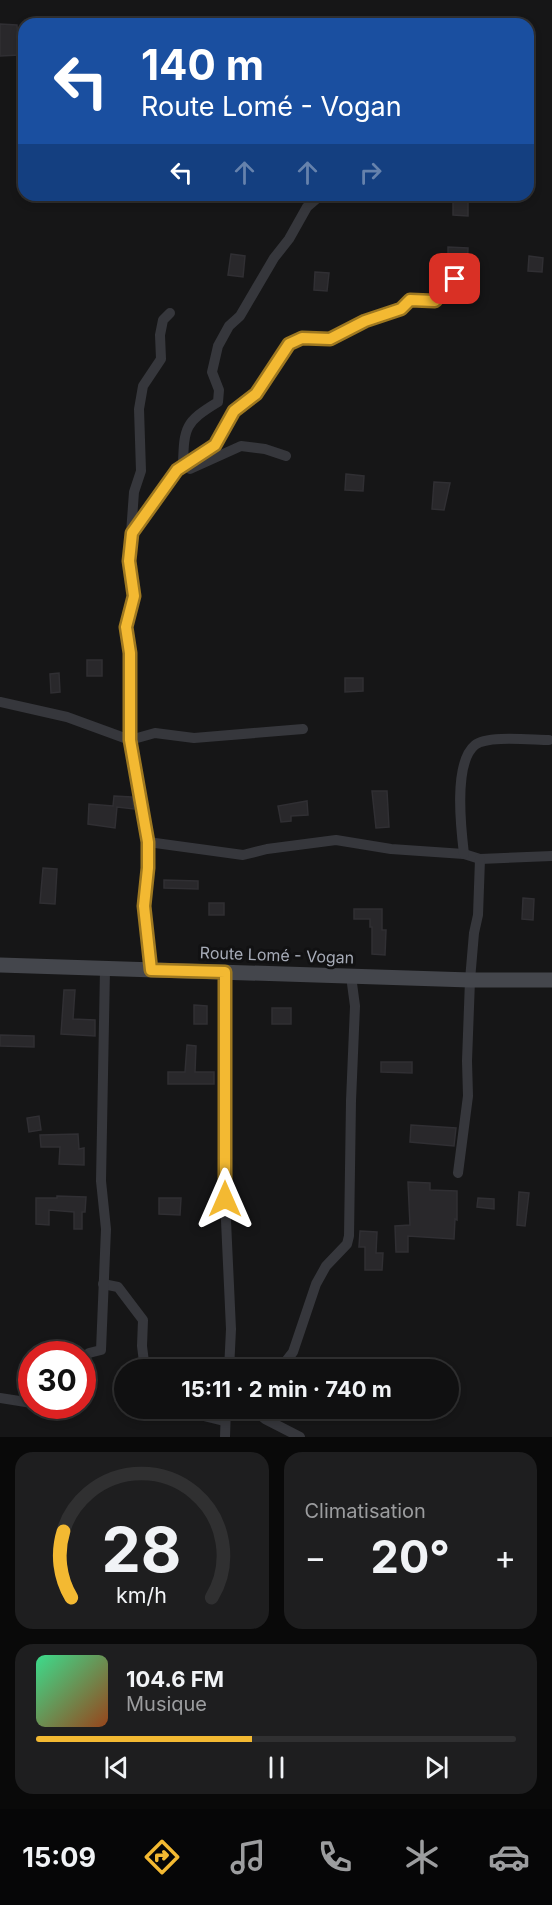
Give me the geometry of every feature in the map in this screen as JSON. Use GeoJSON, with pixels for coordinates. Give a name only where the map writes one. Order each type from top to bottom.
{"type":"FeatureCollection","features":[{"type":"Feature","properties":{"kind":"main road","name":"Route Lomé - Vogan"},"geometry":{"type":"LineString","coordinates":[[0,965],[470,980],[552,980]]}},
{"type":"Feature","properties":{"kind":"street"},"geometry":{"type":"LineString","coordinates":[[183,465],[184,440],[189,422],[218,402],[219,390],[212,372],[219,346],[229,326],[240,316],[274,258],[289,239],[306,207],[314,201]]}},
{"type":"Feature","properties":{"kind":"street"},"geometry":{"type":"LineString","coordinates":[[132,533],[177,470],[215,445],[234,411],[256,394],[289,344],[302,338],[330,339],[365,321],[401,309],[410,300],[435,301],[455,279]]}},
{"type":"Feature","properties":{"kind":"street"},"geometry":{"type":"LineString","coordinates":[[151,970],[144,906],[148,842],[130,740],[130,653],[126,627],[134,596],[129,561],[134,492],[141,471],[139,409],[143,386],[161,359],[160,334],[163,320],[170,313]]}},
{"type":"Feature","properties":{"kind":"street"},"geometry":{"type":"LineString","coordinates":[[183,465],[190,469],[241,446],[265,449],[286,456]]}},
{"type":"Feature","properties":{"kind":"street"},"geometry":{"type":"LineString","coordinates":[[0,702],[67,717],[130,740],[155,733],[194,738],[303,729]]}},
{"type":"Feature","properties":{"kind":"street"},"geometry":{"type":"LineString","coordinates":[[464,854],[459,799],[466,759],[471,750],[476,744],[496,740],[549,740]]}},
{"type":"Feature","properties":{"kind":"street"},"geometry":{"type":"LineString","coordinates":[[148,842],[243,855],[267,849],[336,840],[392,849],[464,854],[480,859],[552,856]]}},
{"type":"Feature","properties":{"kind":"street"},"geometry":{"type":"LineString","coordinates":[[458,1173],[468,1096],[470,980],[478,915],[480,859]]}},
{"type":"Feature","properties":{"kind":"street"},"geometry":{"type":"LineString","coordinates":[[96,1351],[101,1350],[106,1230],[101,1181],[105,969]]}},
{"type":"Feature","properties":{"kind":"street"},"geometry":{"type":"LineString","coordinates":[[225,972],[225,1199],[231,1329],[230,1359]]}},
{"type":"Feature","properties":{"kind":"street"},"geometry":{"type":"LineString","coordinates":[[288,1359],[293,1353],[316,1284],[326,1266],[347,1244],[349,1236],[355,1006],[351,976]]}},
{"type":"Feature","properties":{"kind":"street"},"geometry":{"type":"LineString","coordinates":[[103,1284],[118,1287],[143,1320],[144,1359]]}},
{"type":"Feature","properties":{"kind":"street"},"geometry":{"type":"LineString","coordinates":[[0,1398],[18,1401]]}},
{"type":"Feature","properties":{"kind":"street"},"geometry":{"type":"LineString","coordinates":[[216,1419],[224,1421],[225,1437]]}},
{"type":"Feature","properties":{"kind":"street"},"geometry":{"type":"LineString","coordinates":[[265,1419],[300,1437]]}},
{"type":"Feature","properties":{"kind":"building"},"geometry":{"type":"Polygon","coordinates":[[[0,24],[17,25],[18,55],[0,56],[0,24]]]}},
{"type":"Feature","properties":{"kind":"building"},"geometry":{"type":"Polygon","coordinates":[[[453,201],[468,201],[468,216],[453,215],[453,201]]]}},
{"type":"Feature","properties":{"kind":"building"},"geometry":{"type":"Polygon","coordinates":[[[448,247],[468,248],[467,271],[448,270],[448,247]]]}},
{"type":"Feature","properties":{"kind":"building"},"geometry":{"type":"Polygon","coordinates":[[[231,254],[245,256],[243,277],[228,275],[231,254]]]}},
{"type":"Feature","properties":{"kind":"building"},"geometry":{"type":"Polygon","coordinates":[[[529,256],[543,258],[542,272],[528,271],[529,256]]]}},
{"type":"Feature","properties":{"kind":"building"},"geometry":{"type":"Polygon","coordinates":[[[315,272],[329,273],[327,291],[314,290],[315,272]]]}},
{"type":"Feature","properties":{"kind":"building"},"geometry":{"type":"Polygon","coordinates":[[[346,474],[364,476],[363,491],[345,490],[346,474]]]}},
{"type":"Feature","properties":{"kind":"building"},"geometry":{"type":"Polygon","coordinates":[[[434,482],[450,483],[444,510],[432,509],[434,482]]]}},
{"type":"Feature","properties":{"kind":"building"},"geometry":{"type":"Polygon","coordinates":[[[87,660],[102,660],[102,676],[87,676],[87,660]]]}},
{"type":"Feature","properties":{"kind":"building"},"geometry":{"type":"Polygon","coordinates":[[[59,673],[60,692],[51,693],[50,674],[59,673]]]}},
{"type":"Feature","properties":{"kind":"building"},"geometry":{"type":"Polygon","coordinates":[[[345,678],[363,678],[363,691],[345,692],[345,678]]]}},
{"type":"Feature","properties":{"kind":"building"},"geometry":{"type":"Polygon","coordinates":[[[372,791],[387,791],[389,827],[376,828],[372,791]]]}},
{"type":"Feature","properties":{"kind":"building"},"geometry":{"type":"Polygon","coordinates":[[[114,796],[132,797],[134,809],[117,807],[115,828],[88,824],[89,804],[113,806],[114,796]]]}},
{"type":"Feature","properties":{"kind":"building"},"geometry":{"type":"Polygon","coordinates":[[[307,801],[308,815],[291,816],[291,821],[281,822],[278,806],[307,801]]]}},
{"type":"Feature","properties":{"kind":"building"},"geometry":{"type":"Polygon","coordinates":[[[43,868],[57,869],[55,904],[40,903],[43,868]]]}},
{"type":"Feature","properties":{"kind":"building"},"geometry":{"type":"Polygon","coordinates":[[[164,880],[198,881],[198,889],[164,888],[164,880]]]}},
{"type":"Feature","properties":{"kind":"building"},"geometry":{"type":"Polygon","coordinates":[[[523,898],[534,899],[533,920],[522,919],[523,898]]]}},
{"type":"Feature","properties":{"kind":"building"},"geometry":{"type":"Polygon","coordinates":[[[209,903],[224,903],[224,915],[209,915],[209,903]]]}},
{"type":"Feature","properties":{"kind":"building"},"geometry":{"type":"Polygon","coordinates":[[[354,909],[382,909],[382,930],[386,930],[385,955],[372,954],[370,919],[354,919],[354,909]]]}},
{"type":"Feature","properties":{"kind":"building"},"geometry":{"type":"Polygon","coordinates":[[[64,990],[75,990],[73,1019],[95,1020],[95,1036],[61,1034],[64,990]]]}},
{"type":"Feature","properties":{"kind":"building"},"geometry":{"type":"Polygon","coordinates":[[[194,1005],[207,1006],[207,1024],[194,1024],[194,1005]]]}},
{"type":"Feature","properties":{"kind":"building"},"geometry":{"type":"Polygon","coordinates":[[[272,1008],[291,1008],[291,1024],[272,1024],[272,1008]]]}},
{"type":"Feature","properties":{"kind":"building"},"geometry":{"type":"Polygon","coordinates":[[[0,1035],[34,1036],[34,1047],[0,1046],[0,1035]]]}},
{"type":"Feature","properties":{"kind":"building"},"geometry":{"type":"Polygon","coordinates":[[[187,1045],[196,1046],[195,1072],[214,1072],[214,1084],[168,1084],[168,1072],[185,1072],[187,1045]]]}},
{"type":"Feature","properties":{"kind":"building"},"geometry":{"type":"Polygon","coordinates":[[[381,1062],[412,1062],[412,1073],[381,1072],[381,1062]]]}},
{"type":"Feature","properties":{"kind":"building"},"geometry":{"type":"Polygon","coordinates":[[[39,1116],[41,1130],[29,1132],[27,1118],[39,1116]]]}},
{"type":"Feature","properties":{"kind":"building"},"geometry":{"type":"Polygon","coordinates":[[[411,1125],[456,1128],[454,1146],[410,1142],[411,1125]]]}},
{"type":"Feature","properties":{"kind":"building"},"geometry":{"type":"Polygon","coordinates":[[[78,1134],[79,1149],[84,1148],[84,1165],[59,1164],[60,1147],[41,1147],[40,1135],[78,1134]]]}},
{"type":"Feature","properties":{"kind":"building"},"geometry":{"type":"Polygon","coordinates":[[[408,1182],[430,1183],[430,1190],[457,1191],[457,1220],[455,1219],[454,1239],[408,1236],[408,1252],[396,1252],[395,1226],[410,1225],[408,1182]]]}},
{"type":"Feature","properties":{"kind":"building"},"geometry":{"type":"Polygon","coordinates":[[[519,1192],[529,1193],[525,1226],[517,1225],[519,1192]]]}},
{"type":"Feature","properties":{"kind":"building"},"geometry":{"type":"Polygon","coordinates":[[[57,1196],[86,1197],[85,1212],[82,1212],[82,1229],[74,1229],[74,1212],[49,1210],[49,1225],[36,1224],[36,1198],[57,1198],[57,1196]]]}},
{"type":"Feature","properties":{"kind":"building"},"geometry":{"type":"Polygon","coordinates":[[[159,1198],[181,1198],[180,1215],[159,1214],[159,1198]]]}},
{"type":"Feature","properties":{"kind":"building"},"geometry":{"type":"Polygon","coordinates":[[[478,1198],[494,1199],[494,1209],[477,1207],[478,1198]]]}},
{"type":"Feature","properties":{"kind":"building"},"geometry":{"type":"Polygon","coordinates":[[[360,1231],[377,1232],[376,1253],[383,1253],[382,1270],[365,1270],[365,1247],[359,1247],[360,1231]]]}},
{"type":"Feature","properties":{"kind":"route"},"geometry":{"type":"LineString","coordinates":[[225,1199],[225,972],[151,970],[144,906],[148,842],[130,740],[130,653],[126,627],[134,596],[129,561],[132,533],[177,470],[215,445],[221,438],[234,411],[245,400],[256,394],[289,344],[302,338],[330,339],[365,321],[401,309],[410,300],[435,301],[455,279]]}}]}
